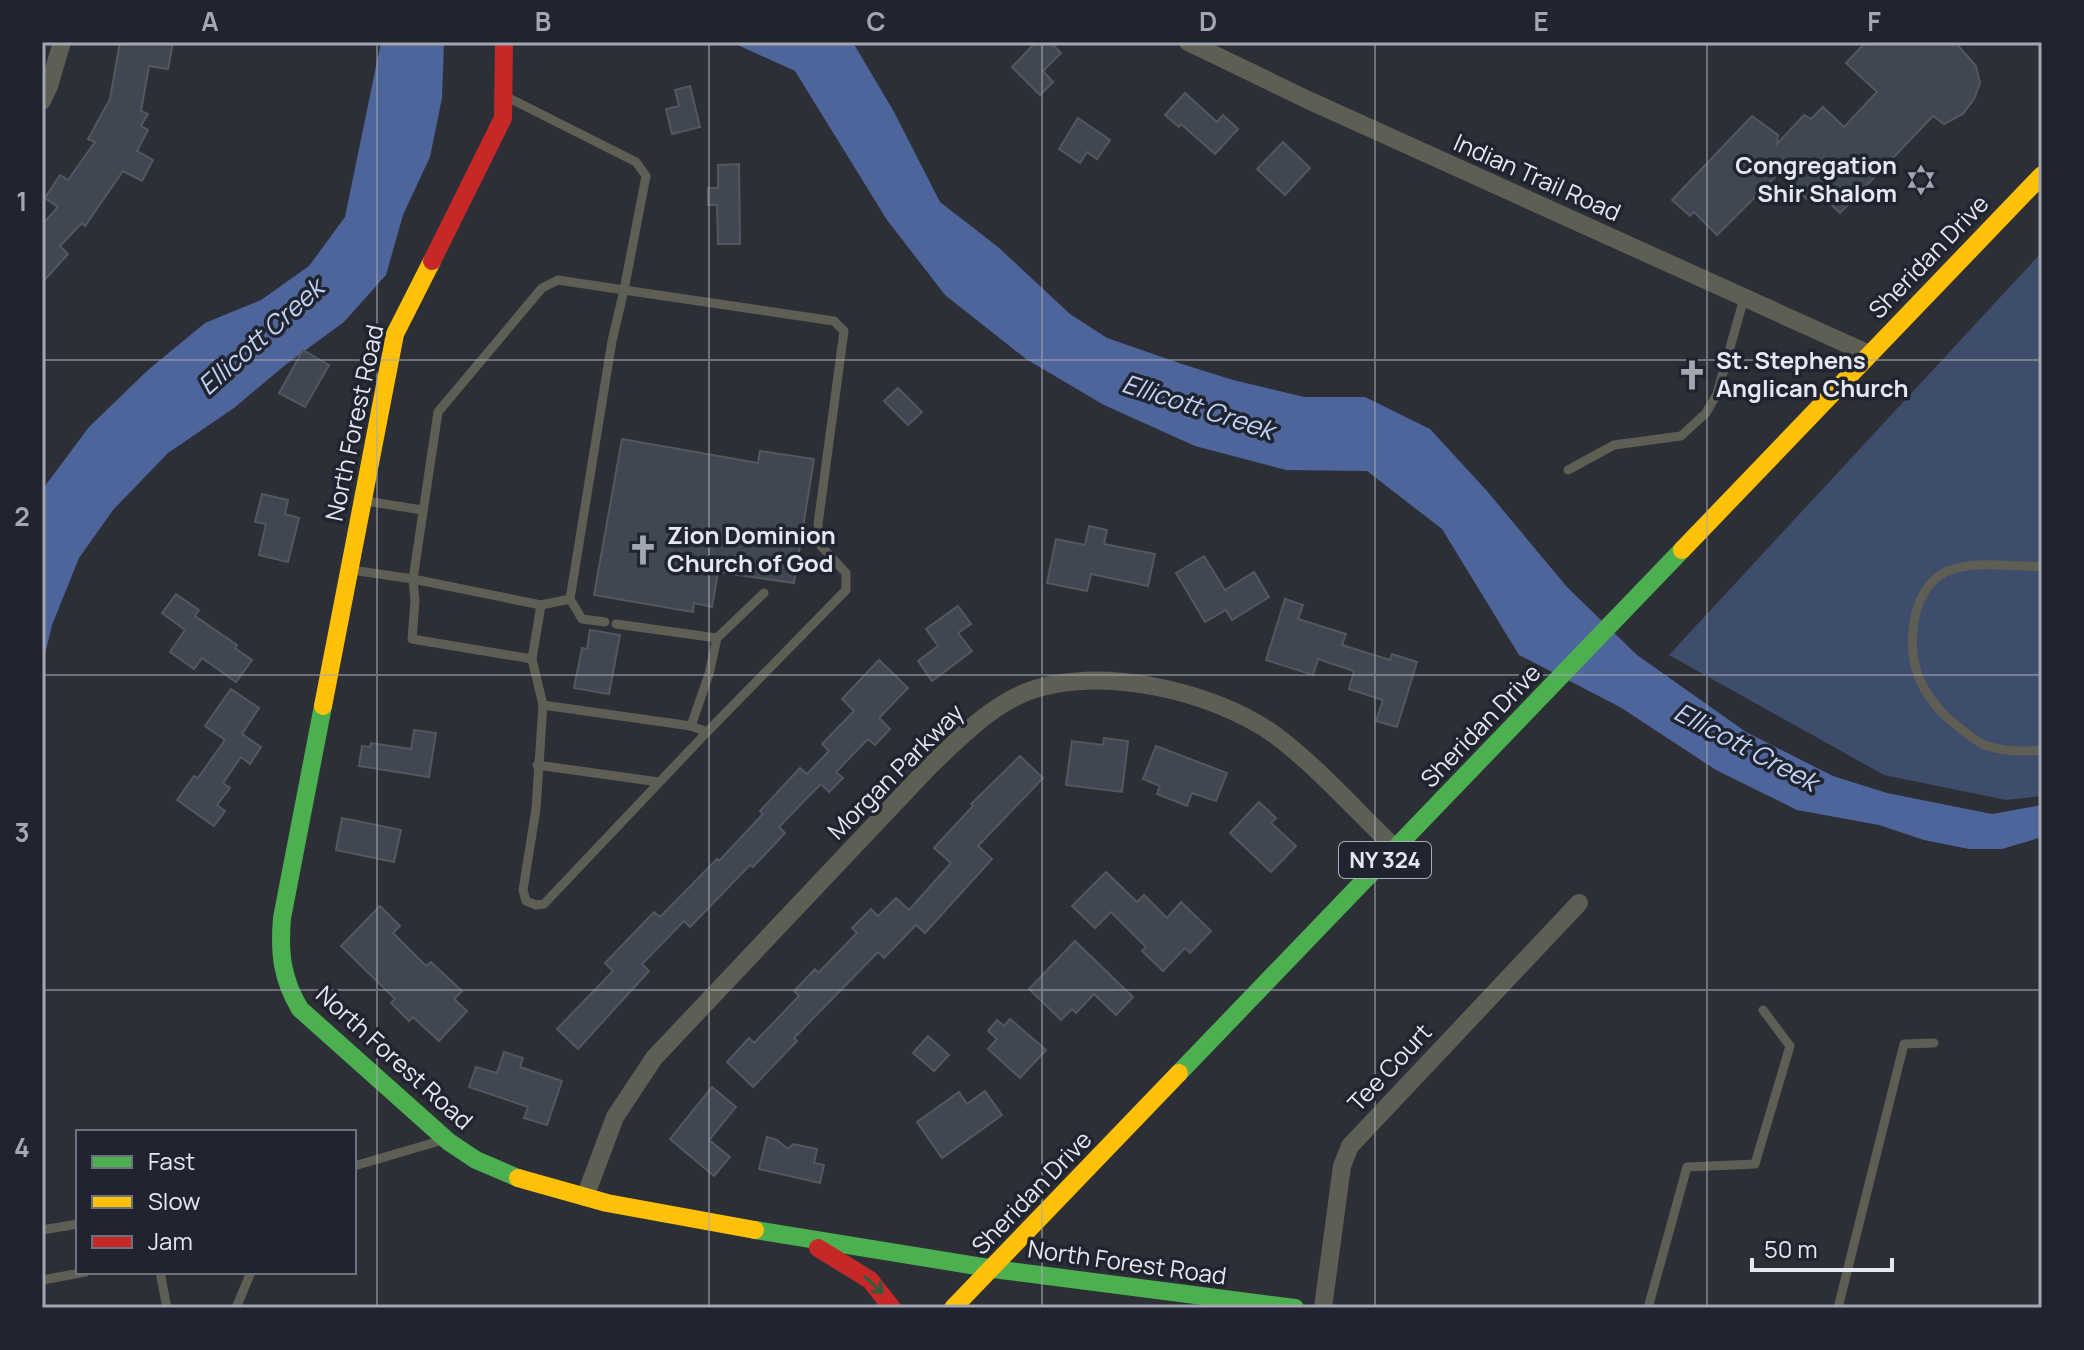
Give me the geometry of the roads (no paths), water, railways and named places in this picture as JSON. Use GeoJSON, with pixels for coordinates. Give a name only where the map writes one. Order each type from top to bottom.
{"type":"FeatureCollection","features":[{"type":"Feature","properties":{"kind":"street"},"geometry":{"type":"LineString","coordinates":[[42,101],[62,42]]}},
{"type":"Feature","properties":{"kind":"street","name":"North Forest Road"},"geometry":{"type":"LineString","coordinates":[[504,42],[503,118],[395,334],[295,849],[282,932],[281,958],[287,986],[300,1009],[472,1160],[585,1197],[802,1239],[992,1269],[1295,1308]]}},
{"type":"Feature","properties":{"kind":"street","name":"Indian Trail Road"},"geometry":{"type":"LineString","coordinates":[[1188,42],[1322,107],[1869,354]]}},
{"type":"Feature","properties":{"kind":"street","name":"Sheridan Drive"},"geometry":{"type":"LineString","coordinates":[[953,1308],[2042,175]]}},
{"type":"Feature","properties":{"kind":"street","name":"Morgan Parkway"},"geometry":{"type":"LineString","coordinates":[[585,1197],[615,1117],[654,1058],[928,768],[971,728],[1022,694],[1064,682],[1091,680],[1151,686],[1224,706],[1278,737],[1396,849]]}},
{"type":"Feature","properties":{"kind":"street","name":"Tee Court"},"geometry":{"type":"LineString","coordinates":[[1323,1308],[1342,1166],[1350,1146],[1579,903]]}},
{"type":"Feature","properties":{"kind":"street"},"geometry":{"type":"LineString","coordinates":[[802,1239],[867,1277],[881,1288],[892,1308]]}},
{"type":"Feature","properties":{"kind":"lane"},"geometry":{"type":"LineString","coordinates":[[504,95],[636,162],[646,176],[612,341],[570,599],[582,619],[717,638]]}},
{"type":"Feature","properties":{"kind":"lane"},"geometry":{"type":"LineString","coordinates":[[532,659],[412,639],[413,579],[438,412],[542,288],[558,280],[834,321],[844,331],[818,524],[821,546],[846,573],[846,590],[544,904],[536,905],[526,901],[523,890],[536,809],[543,705],[532,659],[541,605]]}},
{"type":"Feature","properties":{"kind":"lane"},"geometry":{"type":"LineString","coordinates":[[1568,470],[1614,445],[1681,436],[1706,413],[1717,394],[1744,298]]}},
{"type":"Feature","properties":{"kind":"lane"},"geometry":{"type":"LineString","coordinates":[[362,500],[422,510]]}},
{"type":"Feature","properties":{"kind":"lane"},"geometry":{"type":"LineString","coordinates":[[2042,566],[1969,565],[1938,576],[1917,604],[1912,631],[1915,665],[1925,694],[1942,715],[1985,746],[2024,752],[2042,750]]}},
{"type":"Feature","properties":{"kind":"lane"},"geometry":{"type":"LineString","coordinates":[[349,569],[541,605],[570,599]]}},
{"type":"Feature","properties":{"kind":"lane"},"geometry":{"type":"LineString","coordinates":[[691,726],[709,674],[717,638],[764,593]]}},
{"type":"Feature","properties":{"kind":"lane"},"geometry":{"type":"LineString","coordinates":[[543,705],[691,726],[707,732]]}},
{"type":"Feature","properties":{"kind":"lane"},"geometry":{"type":"LineString","coordinates":[[537,765],[659,782]]}},
{"type":"Feature","properties":{"kind":"lane"},"geometry":{"type":"LineString","coordinates":[[1648,1308],[1687,1167],[1755,1164],[1790,1046],[1763,1010]]}},
{"type":"Feature","properties":{"kind":"lane"},"geometry":{"type":"LineString","coordinates":[[1838,1308],[1904,1044],[1934,1043]]}},
{"type":"Feature","properties":{"kind":"lane"},"geometry":{"type":"LineString","coordinates":[[356,1165],[431,1146],[445,1139]]}},
{"type":"Feature","properties":{"kind":"lane"},"geometry":{"type":"LineString","coordinates":[[42,1230],[76,1224]]}},
{"type":"Feature","properties":{"kind":"lane"},"geometry":{"type":"LineString","coordinates":[[42,1280],[76,1274]]}},
{"type":"Feature","properties":{"kind":"lane"},"geometry":{"type":"LineString","coordinates":[[160,1274],[167,1308]]}},
{"type":"Feature","properties":{"kind":"lane"},"geometry":{"type":"LineString","coordinates":[[236,1308],[250,1274]]}},
{"type":"Feature","properties":{"kind":"water","name":"Ellicott Creek"},"geometry":{"type":"Polygon","coordinates":[[[381,42],[444,42],[442,98],[430,157],[403,215],[386,275],[344,322],[234,408],[168,453],[113,510],[79,558],[52,625],[42,667],[42,495],[45,486],[89,427],[148,370],[205,323],[261,300],[309,266],[345,217],[381,42]]]}},
{"type":"Feature","properties":{"kind":"water","name":"Ellicott Creek"},"geometry":{"type":"Polygon","coordinates":[[[731,42],[849,42],[855,46],[893,110],[940,202],[998,247],[1070,314],[1107,338],[1233,380],[1304,397],[1365,397],[1430,429],[1487,491],[1567,587],[1637,655],[1746,732],[1833,776],[1887,793],[1992,814],[2042,805],[2042,837],[2002,849],[1969,849],[1924,840],[1879,825],[1797,810],[1716,770],[1620,707],[1519,655],[1442,529],[1367,471],[1286,470],[1195,446],[1104,405],[1026,359],[945,295],[887,220],[795,71],[731,42]]]}},
{"type":"Feature","properties":{"kind":"place","name":"Congregation Shir Shalom"},"geometry":{"type":"Point","coordinates":[1921,180]}},
{"type":"Feature","properties":{"kind":"place","name":"St. Stephens Anglican Church"},"geometry":{"type":"Point","coordinates":[1692,375]}},
{"type":"Feature","properties":{"kind":"place","name":"Zion Dominion Church of God"},"geometry":{"type":"Point","coordinates":[643,550]}}]}
